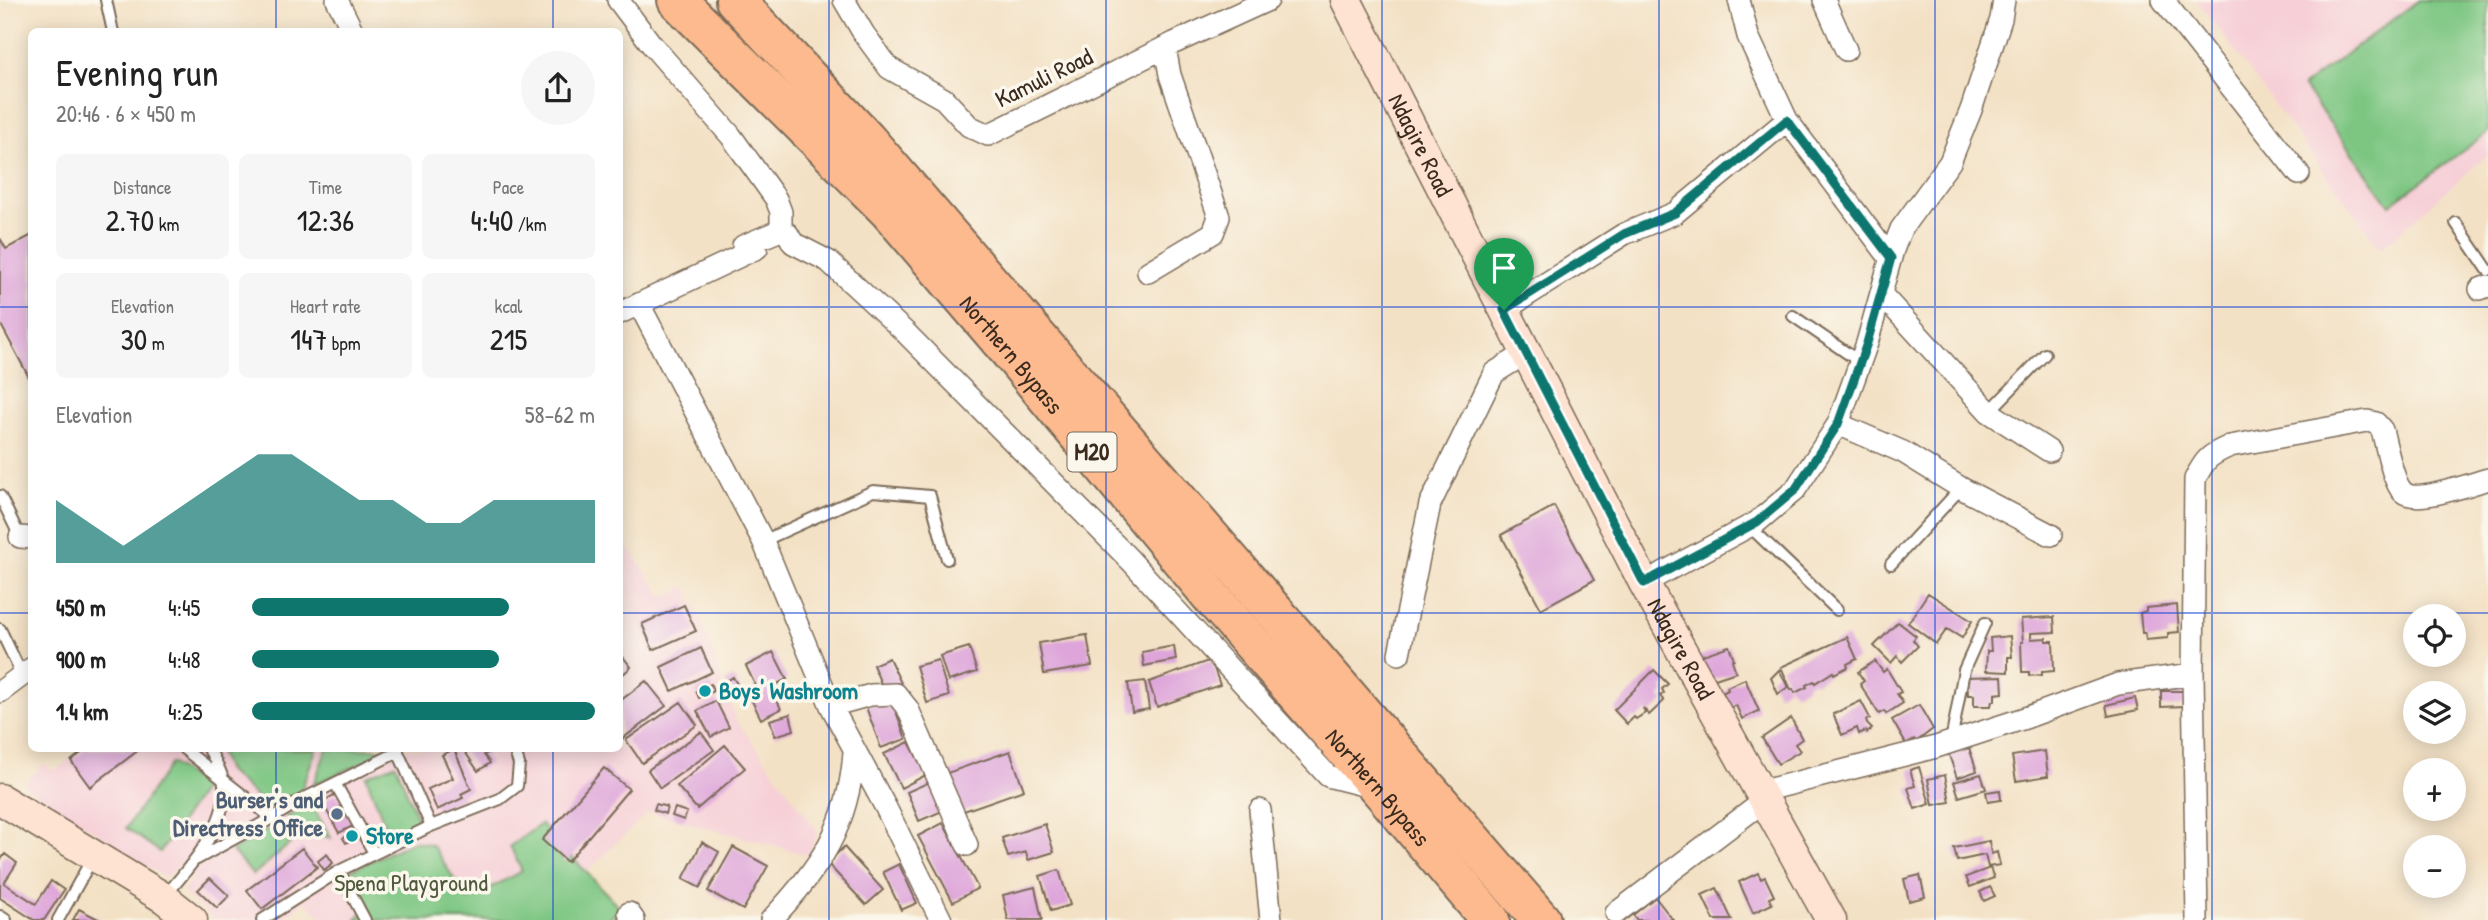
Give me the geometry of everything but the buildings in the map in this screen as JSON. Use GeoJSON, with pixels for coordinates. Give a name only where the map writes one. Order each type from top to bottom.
{"type":"FeatureCollection","features":[{"type":"Feature","properties":{"kind":"highway","name":"Northern Bypass"},"geometry":{"type":"LineString","coordinates":[[677,0],[888,210],[1008,350],[1215,601],[1490,920]]}},
{"type":"Feature","properties":{"kind":"highway","name":"Northern Bypass"},"geometry":{"type":"LineString","coordinates":[[735,0],[866,139],[1541,920]]}},
{"type":"Feature","properties":{"kind":"street"},"geometry":{"type":"LineString","coordinates":[[337,0],[351,28]]}},
{"type":"Feature","properties":{"kind":"street"},"geometry":{"type":"LineString","coordinates":[[618,0],[652,46],[731,136],[776,199],[781,212],[781,226],[776,232],[743,246],[745,254]]}},
{"type":"Feature","properties":{"kind":"street","name":"Kamuli Road"},"geometry":{"type":"LineString","coordinates":[[844,0],[888,68],[944,99],[969,126],[988,135],[1165,47],[1268,0]]}},
{"type":"Feature","properties":{"kind":"street","name":"Ndagire Road"},"geometry":{"type":"LineString","coordinates":[[1346,0],[1644,583],[1830,920]]}},
{"type":"Feature","properties":{"kind":"street"},"geometry":{"type":"LineString","coordinates":[[1739,0],[1748,36],[1787,120],[1891,258]]}},
{"type":"Feature","properties":{"kind":"street"},"geometry":{"type":"LineString","coordinates":[[1824,0],[1846,50]]}},
{"type":"Feature","properties":{"kind":"street"},"geometry":{"type":"LineString","coordinates":[[1644,583],[1749,526],[1795,490],[1838,424],[1882,295],[1901,229],[1950,162],[1971,110],[2001,19],[2004,0]]}},
{"type":"Feature","properties":{"kind":"street"},"geometry":{"type":"LineString","coordinates":[[2163,0],[2299,174]]}},
{"type":"Feature","properties":{"kind":"street"},"geometry":{"type":"LineString","coordinates":[[1148,272],[1213,233],[1219,217],[1170,75],[1165,47]]}},
{"type":"Feature","properties":{"kind":"street"},"geometry":{"type":"LineString","coordinates":[[1504,310],[1624,234],[1675,213],[1787,120]]}},
{"type":"Feature","properties":{"kind":"street"},"geometry":{"type":"LineString","coordinates":[[941,920],[886,808],[831,706],[762,541],[629,309],[791,232],[793,243],[828,261],[905,332],[1130,560],[1328,776],[1380,790]]}},
{"type":"Feature","properties":{"kind":"street"},"geometry":{"type":"LineString","coordinates":[[1882,295],[1989,412],[2049,451]]}},
{"type":"Feature","properties":{"kind":"street"},"geometry":{"type":"LineString","coordinates":[[1399,654],[1430,504],[1494,373],[1526,353]]}},
{"type":"Feature","properties":{"kind":"street"},"geometry":{"type":"LineString","coordinates":[[2197,920],[2193,674],[2196,479],[2202,464],[2211,454],[2230,446],[2367,421],[2376,423],[2382,430],[2398,483],[2403,492],[2411,496],[2424,496],[2488,479]]}},
{"type":"Feature","properties":{"kind":"street"},"geometry":{"type":"LineString","coordinates":[[1838,424],[1903,453],[1961,488],[2051,536]]}},
{"type":"Feature","properties":{"kind":"street"},"geometry":{"type":"LineString","coordinates":[[0,692],[27,671]]}},
{"type":"Feature","properties":{"kind":"street"},"geometry":{"type":"LineString","coordinates":[[1616,913],[1761,797],[1951,742],[2118,684],[2193,674]]}},
{"type":"Feature","properties":{"kind":"street"},"geometry":{"type":"LineString","coordinates":[[831,706],[871,695],[896,694],[908,709],[967,845]]}},
{"type":"Feature","properties":{"kind":"street"},"geometry":{"type":"LineString","coordinates":[[771,920],[820,862],[836,831],[846,808],[854,752]]}},
{"type":"Feature","properties":{"kind":"street"},"geometry":{"type":"LineString","coordinates":[[0,799],[164,898],[192,920]]}},
{"type":"Feature","properties":{"kind":"street"},"geometry":{"type":"LineString","coordinates":[[1260,810],[1271,920]]}},
{"type":"Feature","properties":{"kind":"lane"},"geometry":{"type":"LineString","coordinates":[[106,0],[112,28]]}},
{"type":"Feature","properties":{"kind":"lane"},"geometry":{"type":"LineString","coordinates":[[2456,223],[2485,282]]}},
{"type":"Feature","properties":{"kind":"lane"},"geometry":{"type":"LineString","coordinates":[[1793,316],[1860,362]]}},
{"type":"Feature","properties":{"kind":"lane"},"geometry":{"type":"LineString","coordinates":[[1989,412],[2045,354]]}},
{"type":"Feature","properties":{"kind":"lane"},"geometry":{"type":"LineString","coordinates":[[1891,564],[1961,488]]}},
{"type":"Feature","properties":{"kind":"lane"},"geometry":{"type":"LineString","coordinates":[[762,541],[873,491],[930,496],[947,559]]}},
{"type":"Feature","properties":{"kind":"lane"},"geometry":{"type":"LineString","coordinates":[[0,496],[26,538]]}},
{"type":"Feature","properties":{"kind":"lane"},"geometry":{"type":"LineString","coordinates":[[1749,526],[1837,610]]}},
{"type":"Feature","properties":{"kind":"lane"},"geometry":{"type":"LineString","coordinates":[[1951,742],[1964,670],[1985,623]]}},
{"type":"Feature","properties":{"kind":"lane"},"geometry":{"type":"LineString","coordinates":[[0,629],[27,671]]}},
{"type":"Feature","properties":{"kind":"lane"},"geometry":{"type":"LineString","coordinates":[[188,752],[272,818]]}},
{"type":"Feature","properties":{"kind":"lane"},"geometry":{"type":"LineString","coordinates":[[164,898],[197,859],[222,813],[223,780],[210,752]]}},
{"type":"Feature","properties":{"kind":"lane"},"geometry":{"type":"LineString","coordinates":[[197,859],[394,752]]}},
{"type":"Feature","properties":{"kind":"lane"},"geometry":{"type":"LineString","coordinates":[[399,752],[431,826]]}},
{"type":"Feature","properties":{"kind":"lane"},"geometry":{"type":"LineString","coordinates":[[262,920],[338,871],[431,826],[500,799],[517,786],[519,764],[515,752]]}},
{"type":"Feature","properties":{"kind":"lane"},"geometry":{"type":"LineString","coordinates":[[335,783],[374,853]]}},
{"type":"Feature","properties":{"kind":"lane"},"geometry":{"type":"LineString","coordinates":[[58,920],[94,855]]}},
{"type":"Feature","properties":{"kind":"lane"},"geometry":{"type":"LineString","coordinates":[[338,871],[365,920]]}},
{"type":"Feature","properties":{"kind":"lane"},"geometry":{"type":"LineString","coordinates":[[0,916],[6,920]]}},
{"type":"Feature","properties":{"kind":"shaded area"},"geometry":{"type":"Polygon","coordinates":[[[2197,0],[2488,0],[2488,154],[2381,249],[2197,0]]]}},
{"type":"Feature","properties":{"kind":"shaded area"},"geometry":{"type":"Polygon","coordinates":[[[623,540],[662,595],[671,595],[686,586],[710,642],[736,720],[818,832],[808,855],[648,812],[586,873],[605,920],[324,920],[305,902],[281,920],[215,920],[182,892],[193,877],[180,865],[165,878],[23,785],[43,764],[55,771],[77,752],[623,752],[623,540]]]}},
{"type":"Feature","properties":{"kind":"green space"},"geometry":{"type":"Polygon","coordinates":[[[2419,0],[2488,0],[2488,132],[2390,205],[2303,86],[2419,0]]]}},
{"type":"Feature","properties":{"kind":"green space"},"geometry":{"type":"Polygon","coordinates":[[[219,752],[315,752],[301,791],[270,809],[227,771],[219,752]]]}},
{"type":"Feature","properties":{"kind":"green space"},"geometry":{"type":"Polygon","coordinates":[[[326,752],[387,752],[313,785],[326,752]]]}},
{"type":"Feature","properties":{"kind":"green space"},"geometry":{"type":"Polygon","coordinates":[[[171,763],[205,787],[160,852],[126,828],[171,763]]]}},
{"type":"Feature","properties":{"kind":"green space"},"geometry":{"type":"Polygon","coordinates":[[[396,764],[420,826],[390,838],[366,776],[396,764]]]}},
{"type":"Feature","properties":{"kind":"green space"},"geometry":{"type":"Polygon","coordinates":[[[313,807],[331,838],[313,833],[300,836],[287,816],[313,807]]]}},
{"type":"Feature","properties":{"kind":"green space","name":"Spena Playground"},"geometry":{"type":"Polygon","coordinates":[[[541,824],[622,910],[605,920],[355,920],[367,907],[343,874],[414,841],[432,845],[468,900],[522,871],[510,846],[541,824]]]}},
{"type":"Feature","properties":{"kind":"green space"},"geometry":{"type":"Polygon","coordinates":[[[273,826],[290,844],[253,875],[232,851],[273,826]]]}},
{"type":"Feature","properties":{"kind":"place","name":"Boys' Washroom"},"geometry":{"type":"Point","coordinates":[705,691]}},
{"type":"Feature","properties":{"kind":"place","name":"Burser's and Directress' Office"},"geometry":{"type":"Point","coordinates":[337,814]}},
{"type":"Feature","properties":{"kind":"place","name":"Store"},"geometry":{"type":"Point","coordinates":[352,836]}},
{"type":"Feature","properties":{"kind":"route"},"geometry":{"type":"LineString","coordinates":[[1787,120],[1891,258],[1867,343],[1838,424],[1795,490],[1757,522],[1644,583],[1504,310],[1624,234],[1675,213],[1787,120]]}}]}
